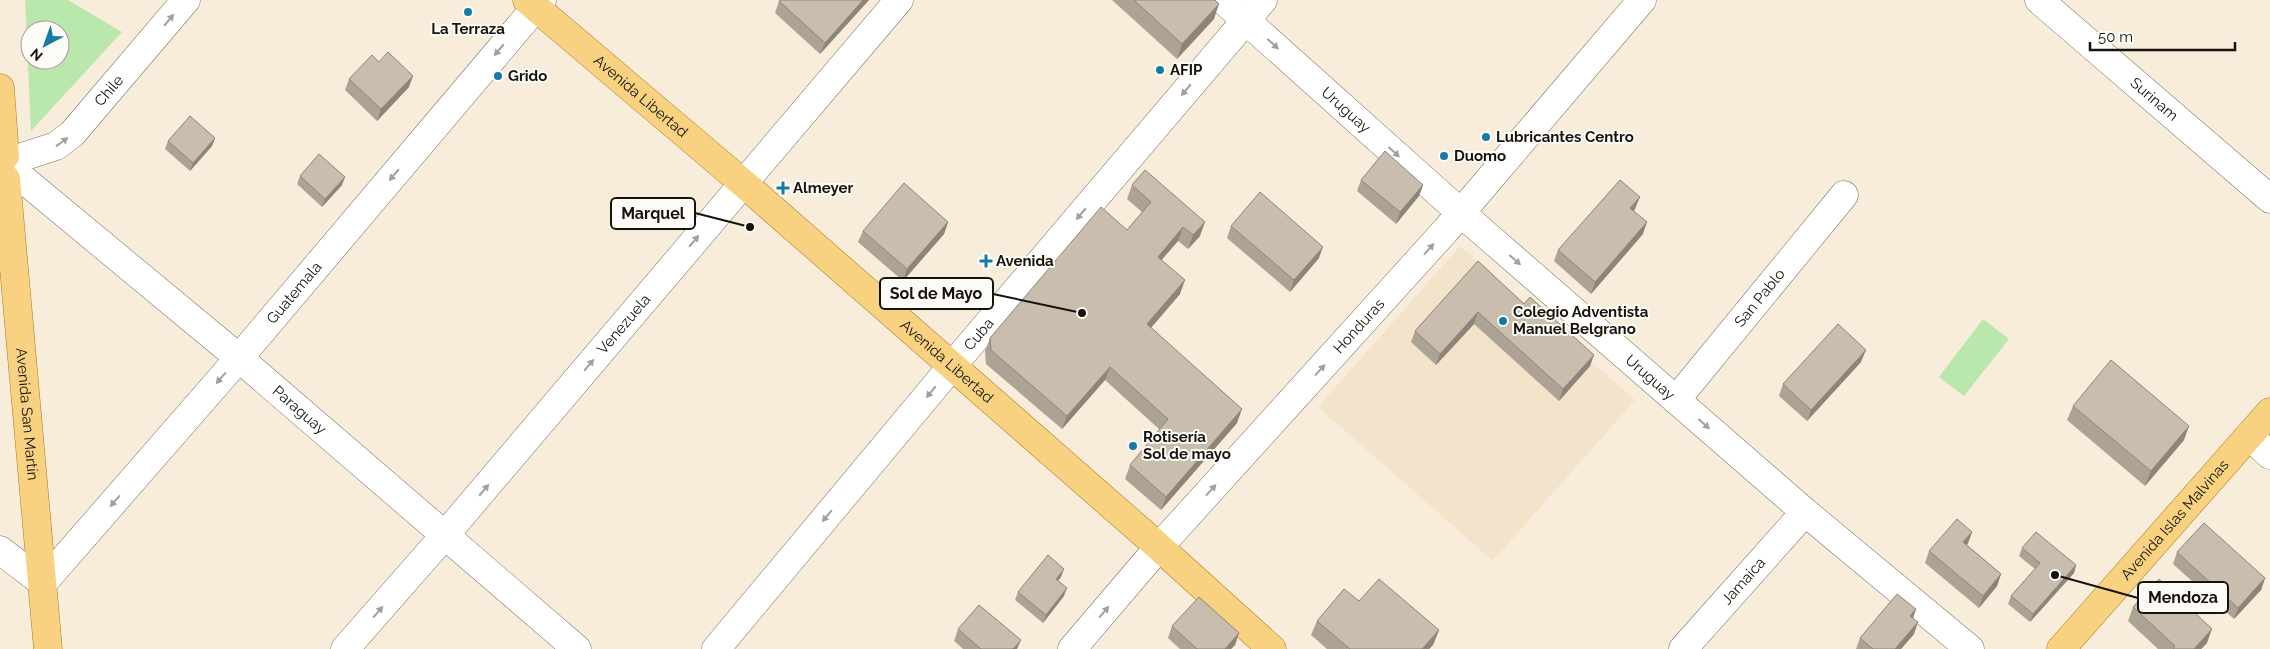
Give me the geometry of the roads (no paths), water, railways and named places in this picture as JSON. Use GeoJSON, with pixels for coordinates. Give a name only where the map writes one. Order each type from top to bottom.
{"type":"FeatureCollection","features":[{"type":"Feature","properties":{"kind":"main road","name":"Avenida Libertad"},"geometry":{"type":"LineString","coordinates":[[535,2],[1159,547],[1272,649]]}},
{"type":"Feature","properties":{"kind":"main road","name":"Avenida San Martín"},"geometry":{"type":"LineString","coordinates":[[0,88],[48,649]]}},
{"type":"Feature","properties":{"kind":"main road","name":"Avenida Islas Malvinas"},"geometry":{"type":"LineString","coordinates":[[2061,649],[2270,412]]}},
{"type":"Feature","properties":{"kind":"street","name":"Chile"},"geometry":{"type":"LineString","coordinates":[[8,167],[56,146],[72,134],[186,0]]}},
{"type":"Feature","properties":{"kind":"street","name":"Venezuela"},"geometry":{"type":"LineString","coordinates":[[345,649],[445,535],[899,0]]}},
{"type":"Feature","properties":{"kind":"street","name":"Uruguay"},"geometry":{"type":"LineString","coordinates":[[1223,0],[1255,10],[1461,213],[1806,512],[1970,649]]}},
{"type":"Feature","properties":{"kind":"street","name":"Honduras"},"geometry":{"type":"LineString","coordinates":[[1072,649],[1159,547],[1461,213],[1642,0]]}},
{"type":"Feature","properties":{"kind":"street","name":"Surinam"},"geometry":{"type":"LineString","coordinates":[[2040,0],[2270,199]]}},
{"type":"Feature","properties":{"kind":"street","name":"Guatemala"},"geometry":{"type":"LineString","coordinates":[[43,583],[239,358],[535,2]]}},
{"type":"Feature","properties":{"kind":"street","name":"Cuba"},"geometry":{"type":"LineString","coordinates":[[716,649],[952,366],[1255,10]]}},
{"type":"Feature","properties":{"kind":"street","name":"Paraguay"},"geometry":{"type":"LineString","coordinates":[[8,167],[239,358],[578,649]]}},
{"type":"Feature","properties":{"kind":"street","name":"San Pablo"},"geometry":{"type":"LineString","coordinates":[[1676,400],[1844,195]]}},
{"type":"Feature","properties":{"kind":"street"},"geometry":{"type":"LineString","coordinates":[[2249,436],[2270,455]]}},
{"type":"Feature","properties":{"kind":"street","name":"Jamaica"},"geometry":{"type":"LineString","coordinates":[[1683,649],[1806,512]]}},
{"type":"Feature","properties":{"kind":"street"},"geometry":{"type":"LineString","coordinates":[[0,550],[43,583]]}},
{"type":"Feature","properties":{"kind":"place","name":"La Terraza"},"geometry":{"type":"Point","coordinates":[468,12]}},
{"type":"Feature","properties":{"kind":"place","name":"AFIP"},"geometry":{"type":"Point","coordinates":[1160,70]}},
{"type":"Feature","properties":{"kind":"place","name":"Grido"},"geometry":{"type":"Point","coordinates":[498,76]}},
{"type":"Feature","properties":{"kind":"place","name":"Lubricantes Centro"},"geometry":{"type":"Point","coordinates":[1486,137]}},
{"type":"Feature","properties":{"kind":"place","name":"Duomo"},"geometry":{"type":"Point","coordinates":[1444,156]}},
{"type":"Feature","properties":{"kind":"place","name":"Almeyer"},"geometry":{"type":"Point","coordinates":[783,188]}},
{"type":"Feature","properties":{"kind":"place","name":"Marquel"},"geometry":{"type":"Point","coordinates":[750,227]}},
{"type":"Feature","properties":{"kind":"place","name":"Avenida"},"geometry":{"type":"Point","coordinates":[986,261]}},
{"type":"Feature","properties":{"kind":"place","name":"Sol de Mayo"},"geometry":{"type":"Point","coordinates":[1082,313]}},
{"type":"Feature","properties":{"kind":"place","name":"Colegio Adventista Manuel Belgrano"},"geometry":{"type":"Point","coordinates":[1503,321]}},
{"type":"Feature","properties":{"kind":"place","name":"Rotisería Sol de mayo"},"geometry":{"type":"Point","coordinates":[1133,446]}},
{"type":"Feature","properties":{"kind":"place","name":"Mendoza"},"geometry":{"type":"Point","coordinates":[2055,575]}}]}
